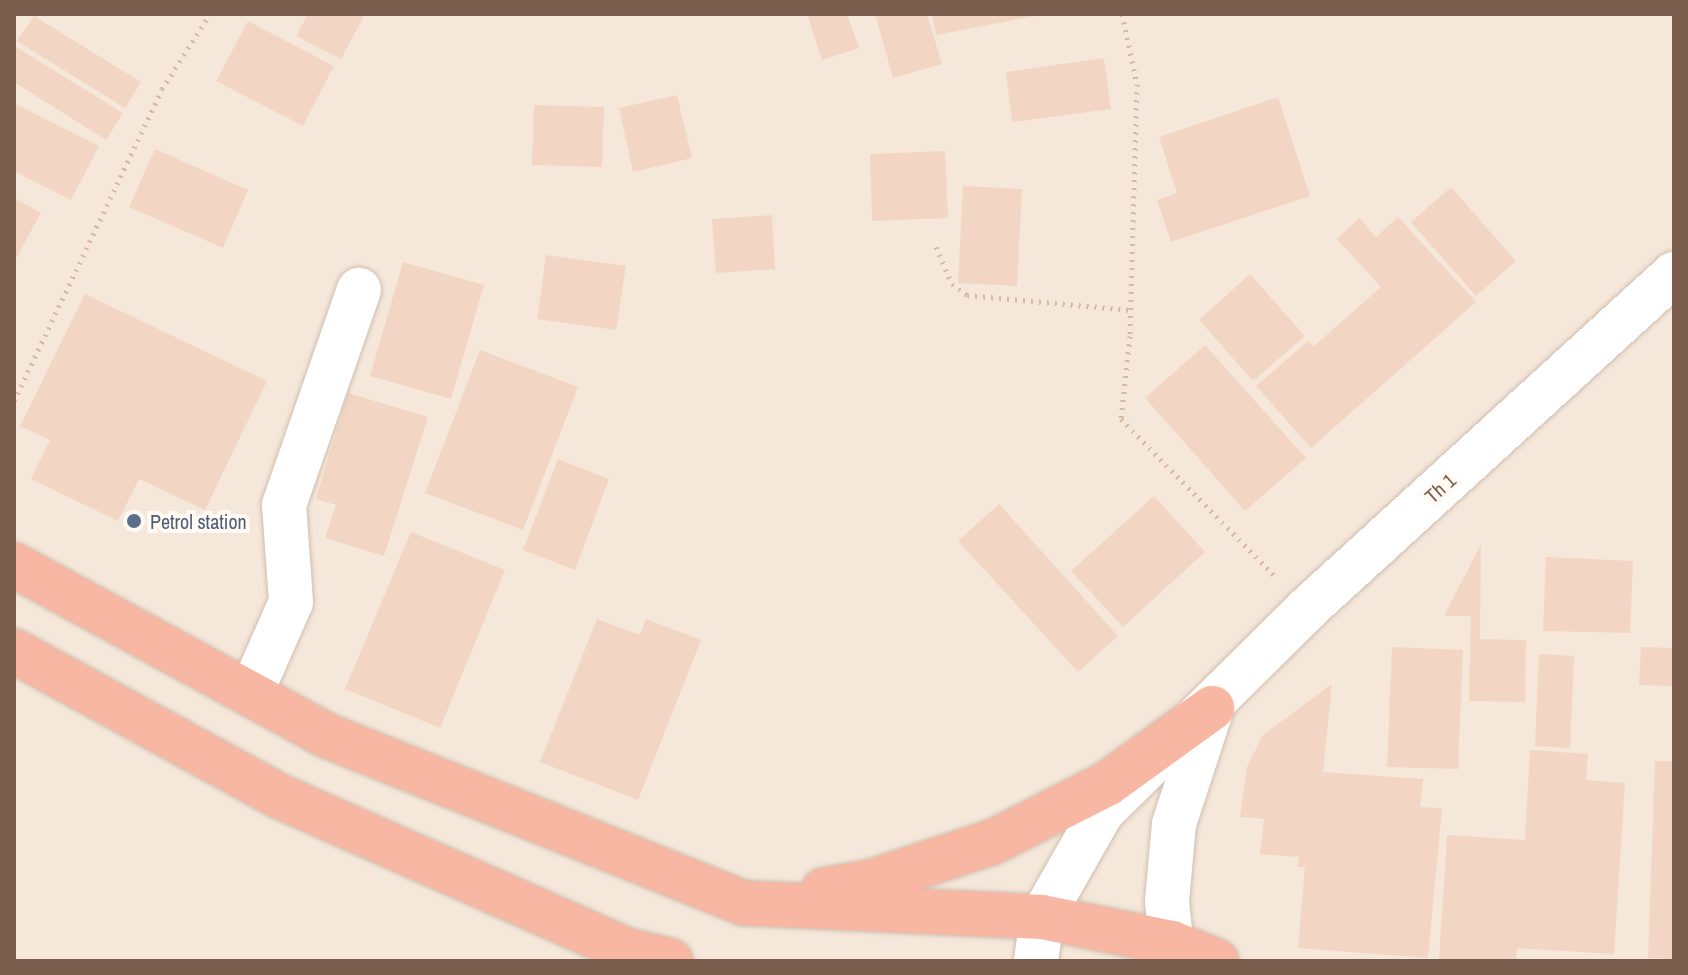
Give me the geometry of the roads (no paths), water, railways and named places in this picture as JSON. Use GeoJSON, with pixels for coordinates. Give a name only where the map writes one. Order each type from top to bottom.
{"type":"FeatureCollection","features":[{"type":"Feature","properties":{"kind":"highway"},"geometry":{"type":"LineString","coordinates":[[14,565],[328,736],[743,903],[1042,917],[1216,961]]}},
{"type":"Feature","properties":{"kind":"highway"},"geometry":{"type":"LineString","coordinates":[[14,651],[281,797],[629,951],[671,961]]}},
{"type":"Feature","properties":{"kind":"highway"},"geometry":{"type":"LineString","coordinates":[[743,903],[871,882],[993,842],[1107,784],[1212,708]]}},
{"type":"Feature","properties":{"kind":"street","name":"Th 1"},"geometry":{"type":"LineString","coordinates":[[1042,917],[1102,812],[1212,708],[1307,609],[1674,274]]}},
{"type":"Feature","properties":{"kind":"street"},"geometry":{"type":"LineString","coordinates":[[251,693],[291,602],[284,505],[359,290]]}},
{"type":"Feature","properties":{"kind":"street","name":"Th 1"},"geometry":{"type":"LineString","coordinates":[[1172,952],[1167,901],[1174,824],[1212,708]]}},
{"type":"Feature","properties":{"kind":"street"},"geometry":{"type":"LineString","coordinates":[[1036,961],[1042,917]]}},
{"type":"Feature","properties":{"kind":"place","name":"Petrol station"},"geometry":{"type":"Point","coordinates":[134,521]}}]}
